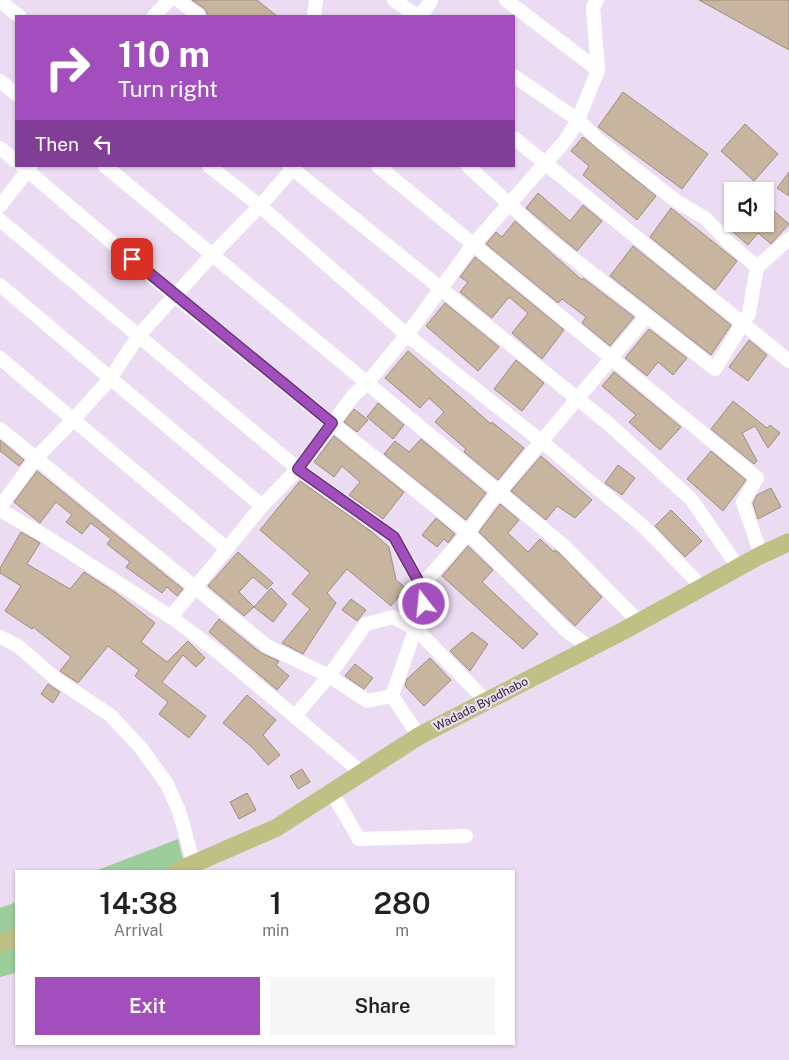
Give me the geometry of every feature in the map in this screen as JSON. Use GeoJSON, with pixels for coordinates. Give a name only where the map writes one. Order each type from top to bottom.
{"type":"FeatureCollection","features":[{"type":"Feature","properties":{"kind":"main road","name":"Wadada Byadhabo"},"geometry":{"type":"LineString","coordinates":[[186,868],[276,828],[420,736],[639,622],[738,567],[789,542]]}},
{"type":"Feature","properties":{"kind":"main road"},"geometry":{"type":"LineString","coordinates":[[0,944],[15,937]]}},
{"type":"Feature","properties":{"kind":"street"},"geometry":{"type":"LineString","coordinates":[[155,15],[169,0]]}},
{"type":"Feature","properties":{"kind":"street"},"geometry":{"type":"LineString","coordinates":[[178,0],[198,15]]}},
{"type":"Feature","properties":{"kind":"street"},"geometry":{"type":"LineString","coordinates":[[314,15],[316,0]]}},
{"type":"Feature","properties":{"kind":"street"},"geometry":{"type":"LineString","coordinates":[[394,0],[425,12]]}},
{"type":"Feature","properties":{"kind":"street"},"geometry":{"type":"LineString","coordinates":[[506,0],[598,70]]}},
{"type":"Feature","properties":{"kind":"street"},"geometry":{"type":"LineString","coordinates":[[171,617],[262,506],[298,469],[353,396],[367,383],[407,335],[443,289],[472,246],[565,142],[578,120],[598,70],[593,7],[597,0]]}},
{"type":"Feature","properties":{"kind":"street"},"geometry":{"type":"LineString","coordinates":[[0,1],[18,15]]}},
{"type":"Feature","properties":{"kind":"street"},"geometry":{"type":"LineString","coordinates":[[515,77],[578,120],[601,142],[676,201],[705,218],[729,243],[757,267]]}},
{"type":"Feature","properties":{"kind":"street"},"geometry":{"type":"LineString","coordinates":[[0,80],[15,93]]}},
{"type":"Feature","properties":{"kind":"street"},"geometry":{"type":"LineString","coordinates":[[515,139],[789,361]]}},
{"type":"Feature","properties":{"kind":"street"},"geometry":{"type":"LineString","coordinates":[[0,148],[15,160]]}},
{"type":"Feature","properties":{"kind":"street"},"geometry":{"type":"LineString","coordinates":[[106,167],[564,546],[639,622]]}},
{"type":"Feature","properties":{"kind":"street"},"geometry":{"type":"LineString","coordinates":[[210,167],[260,206],[407,335],[541,441],[644,527],[702,587]]}},
{"type":"Feature","properties":{"kind":"street"},"geometry":{"type":"LineString","coordinates":[[0,507],[36,458],[110,379],[139,335],[260,206],[292,167],[610,425],[691,499],[738,567]]}},
{"type":"Feature","properties":{"kind":"street"},"geometry":{"type":"LineString","coordinates":[[379,167],[472,246],[757,478],[743,502],[761,555]]}},
{"type":"Feature","properties":{"kind":"street"},"geometry":{"type":"LineString","coordinates":[[469,167],[543,235],[715,369],[749,313],[757,267],[789,239]]}},
{"type":"Feature","properties":{"kind":"street"},"geometry":{"type":"LineString","coordinates":[[0,206],[27,168],[176,297],[468,533],[567,631],[590,648]]}},
{"type":"Feature","properties":{"kind":"street"},"geometry":{"type":"LineString","coordinates":[[0,220],[298,469],[394,537],[421,586],[424,604],[392,696]]}},
{"type":"Feature","properties":{"kind":"street"},"geometry":{"type":"LineString","coordinates":[[0,285],[262,506]]}},
{"type":"Feature","properties":{"kind":"street"},"geometry":{"type":"LineString","coordinates":[[421,586],[468,533],[541,441],[646,317]]}},
{"type":"Feature","properties":{"kind":"street"},"geometry":{"type":"LineString","coordinates":[[0,358],[226,548]]}},
{"type":"Feature","properties":{"kind":"street"},"geometry":{"type":"LineString","coordinates":[[0,429],[267,646],[329,676],[368,701],[392,696]]}},
{"type":"Feature","properties":{"kind":"street"},"geometry":{"type":"LineString","coordinates":[[0,510],[171,617],[219,653],[361,772]]}},
{"type":"Feature","properties":{"kind":"street"},"geometry":{"type":"LineString","coordinates":[[295,716],[329,676],[366,624],[393,618],[416,629],[486,701]]}},
{"type":"Feature","properties":{"kind":"street"},"geometry":{"type":"LineString","coordinates":[[0,637],[18,646],[56,679],[110,715],[140,747],[167,784],[179,811],[186,868]]}},
{"type":"Feature","properties":{"kind":"street"},"geometry":{"type":"LineString","coordinates":[[392,696],[420,736]]}},
{"type":"Feature","properties":{"kind":"street"},"geometry":{"type":"LineString","coordinates":[[332,793],[359,839],[466,836]]}},
{"type":"Feature","properties":{"kind":"green space"},"geometry":{"type":"Polygon","coordinates":[[[178,839],[186,870],[98,870],[178,839]]]}},
{"type":"Feature","properties":{"kind":"green space"},"geometry":{"type":"Polygon","coordinates":[[[15,902],[15,973],[0,977],[0,908],[15,902]]]}},
{"type":"Feature","properties":{"kind":"building"},"geometry":{"type":"Polygon","coordinates":[[[192,0],[257,0],[276,15],[208,15],[205,9],[192,0]]]}},
{"type":"Feature","properties":{"kind":"building"},"geometry":{"type":"Polygon","coordinates":[[[699,0],[789,0],[789,50],[699,0]]]}},
{"type":"Feature","properties":{"kind":"building"},"geometry":{"type":"Polygon","coordinates":[[[623,92],[708,154],[682,189],[598,127],[623,92]]]}},
{"type":"Feature","properties":{"kind":"building"},"geometry":{"type":"Polygon","coordinates":[[[745,124],[778,154],[754,181],[721,151],[745,124]]]}},
{"type":"Feature","properties":{"kind":"building"},"geometry":{"type":"Polygon","coordinates":[[[583,137],[656,196],[637,220],[583,175],[589,166],[571,151],[583,137]]]}},
{"type":"Feature","properties":{"kind":"building"},"geometry":{"type":"Polygon","coordinates":[[[789,172],[789,196],[777,188],[789,172]]]}},
{"type":"Feature","properties":{"kind":"building"},"geometry":{"type":"Polygon","coordinates":[[[538,193],[570,221],[583,205],[602,221],[577,251],[526,208],[538,193]]]}},
{"type":"Feature","properties":{"kind":"building"},"geometry":{"type":"Polygon","coordinates":[[[671,208],[737,261],[715,290],[650,237],[671,208]]]}},
{"type":"Feature","properties":{"kind":"building"},"geometry":{"type":"Polygon","coordinates":[[[774,211],[789,224],[771,244],[758,233],[748,245],[733,232],[774,232],[774,211]]]}},
{"type":"Feature","properties":{"kind":"building"},"geometry":{"type":"Polygon","coordinates":[[[515,221],[582,280],[583,278],[634,317],[610,346],[582,323],[586,317],[562,299],[558,303],[486,244],[496,232],[502,237],[515,221]]]}},
{"type":"Feature","properties":{"kind":"building"},"geometry":{"type":"Polygon","coordinates":[[[633,246],[731,325],[711,355],[610,276],[633,246]]]}},
{"type":"Feature","properties":{"kind":"building"},"geometry":{"type":"Polygon","coordinates":[[[475,257],[564,330],[542,359],[512,333],[528,313],[509,297],[492,318],[460,292],[468,282],[460,277],[475,257]]]}},
{"type":"Feature","properties":{"kind":"building"},"geometry":{"type":"Polygon","coordinates":[[[445,303],[499,347],[478,371],[426,326],[445,303]]]}},
{"type":"Feature","properties":{"kind":"building"},"geometry":{"type":"Polygon","coordinates":[[[649,329],[687,358],[673,375],[658,362],[647,376],[625,358],[649,329]]]}},
{"type":"Feature","properties":{"kind":"building"},"geometry":{"type":"Polygon","coordinates":[[[749,340],[767,355],[748,381],[729,367],[749,340]]]}},
{"type":"Feature","properties":{"kind":"building"},"geometry":{"type":"Polygon","coordinates":[[[408,351],[491,424],[492,422],[524,448],[498,480],[464,452],[466,449],[435,422],[444,412],[429,398],[420,408],[385,378],[408,351]]]}},
{"type":"Feature","properties":{"kind":"building"},"geometry":{"type":"Polygon","coordinates":[[[516,360],[544,383],[522,411],[494,389],[516,360]]]}},
{"type":"Feature","properties":{"kind":"building"},"geometry":{"type":"Polygon","coordinates":[[[614,372],[681,427],[660,450],[629,422],[636,415],[602,386],[614,372]]]}},
{"type":"Feature","properties":{"kind":"building"},"geometry":{"type":"Polygon","coordinates":[[[733,401],[767,428],[770,425],[780,433],[768,448],[755,426],[742,433],[757,461],[754,464],[711,429],[733,401]]]}},
{"type":"Feature","properties":{"kind":"building"},"geometry":{"type":"Polygon","coordinates":[[[378,403],[404,425],[393,439],[367,417],[378,403]]]}},
{"type":"Feature","properties":{"kind":"building"},"geometry":{"type":"Polygon","coordinates":[[[354,409],[368,420],[357,432],[344,422],[354,409]]]}},
{"type":"Feature","properties":{"kind":"building"},"geometry":{"type":"Polygon","coordinates":[[[334,436],[404,492],[383,519],[349,495],[360,482],[342,466],[334,477],[314,462],[334,436]]]}},
{"type":"Feature","properties":{"kind":"building"},"geometry":{"type":"Polygon","coordinates":[[[421,439],[486,493],[466,520],[384,454],[395,441],[409,452],[421,439]]]}},
{"type":"Feature","properties":{"kind":"building"},"geometry":{"type":"Polygon","coordinates":[[[0,440],[24,460],[19,466],[0,451],[0,440]]]}},
{"type":"Feature","properties":{"kind":"building"},"geometry":{"type":"Polygon","coordinates":[[[711,451],[746,480],[723,511],[687,479],[711,451]]]}},
{"type":"Feature","properties":{"kind":"building"},"geometry":{"type":"Polygon","coordinates":[[[541,456],[592,500],[575,518],[557,506],[546,520],[511,491],[541,456]]]}},
{"type":"Feature","properties":{"kind":"building"},"geometry":{"type":"Polygon","coordinates":[[[618,465],[635,478],[622,495],[605,483],[618,465]]]}},
{"type":"Feature","properties":{"kind":"building"},"geometry":{"type":"Polygon","coordinates":[[[37,471],[183,589],[177,596],[167,587],[162,593],[126,567],[130,562],[107,544],[111,539],[91,523],[82,534],[66,522],[72,515],[56,502],[40,523],[14,502],[37,471]]]}},
{"type":"Feature","properties":{"kind":"building"},"geometry":{"type":"Polygon","coordinates":[[[300,481],[372,532],[389,547],[396,580],[406,588],[391,606],[347,569],[327,593],[336,603],[303,654],[282,643],[310,609],[292,594],[310,573],[260,530],[300,481]]]}},
{"type":"Feature","properties":{"kind":"building"},"geometry":{"type":"Polygon","coordinates":[[[771,488],[781,507],[758,519],[753,503],[757,495],[771,488]]]}},
{"type":"Feature","properties":{"kind":"building"},"geometry":{"type":"Polygon","coordinates":[[[500,504],[519,520],[508,533],[528,552],[540,539],[554,552],[555,550],[558,552],[602,597],[575,626],[479,532],[500,504]]]}},
{"type":"Feature","properties":{"kind":"building"},"geometry":{"type":"Polygon","coordinates":[[[671,510],[702,541],[685,557],[655,526],[671,510]]]}},
{"type":"Feature","properties":{"kind":"building"},"geometry":{"type":"Polygon","coordinates":[[[436,518],[455,534],[448,543],[444,539],[437,547],[422,535],[436,518]]]}},
{"type":"Feature","properties":{"kind":"building"},"geometry":{"type":"Polygon","coordinates":[[[21,532],[40,543],[27,564],[70,589],[84,572],[115,592],[155,623],[141,642],[167,662],[188,641],[205,658],[196,667],[183,655],[162,682],[206,716],[189,738],[159,714],[168,702],[135,676],[139,670],[108,646],[78,683],[60,671],[71,657],[33,627],[32,629],[5,611],[21,586],[0,573],[0,568],[21,532]]]}},
{"type":"Feature","properties":{"kind":"building"},"geometry":{"type":"Polygon","coordinates":[[[468,546],[493,570],[482,582],[538,634],[523,649],[442,576],[468,546]]]}},
{"type":"Feature","properties":{"kind":"building"},"geometry":{"type":"Polygon","coordinates":[[[238,552],[273,583],[267,589],[253,577],[239,592],[254,607],[244,616],[208,586],[238,552]]]}},
{"type":"Feature","properties":{"kind":"building"},"geometry":{"type":"Polygon","coordinates":[[[271,588],[287,604],[273,622],[254,607],[271,588]]]}},
{"type":"Feature","properties":{"kind":"building"},"geometry":{"type":"Polygon","coordinates":[[[351,599],[366,610],[357,621],[342,610],[351,599]]]}},
{"type":"Feature","properties":{"kind":"building"},"geometry":{"type":"Polygon","coordinates":[[[219,619],[261,653],[279,661],[276,665],[289,676],[277,690],[209,632],[219,619]]]}},
{"type":"Feature","properties":{"kind":"building"},"geometry":{"type":"Polygon","coordinates":[[[472,632],[488,644],[470,671],[450,651],[472,632]]]}},
{"type":"Feature","properties":{"kind":"building"},"geometry":{"type":"Polygon","coordinates":[[[430,658],[451,680],[424,706],[405,686],[407,679],[430,658]]]}},
{"type":"Feature","properties":{"kind":"building"},"geometry":{"type":"Polygon","coordinates":[[[355,664],[373,678],[364,689],[345,676],[355,664]]]}},
{"type":"Feature","properties":{"kind":"building"},"geometry":{"type":"Polygon","coordinates":[[[48,684],[60,692],[53,703],[41,694],[48,684]]]}},
{"type":"Feature","properties":{"kind":"building"},"geometry":{"type":"Polygon","coordinates":[[[247,695],[276,720],[263,735],[280,755],[268,765],[252,747],[223,723],[247,695]]]}},
{"type":"Feature","properties":{"kind":"building"},"geometry":{"type":"Polygon","coordinates":[[[302,769],[310,782],[298,789],[290,776],[302,769]]]}},
{"type":"Feature","properties":{"kind":"building"},"geometry":{"type":"Polygon","coordinates":[[[247,793],[256,810],[239,819],[230,802],[247,793]]]}},
{"type":"Feature","properties":{"kind":"route"},"geometry":{"type":"LineString","coordinates":[[132,259],[332,423],[298,469],[394,537],[421,586],[424,604]]}}]}
